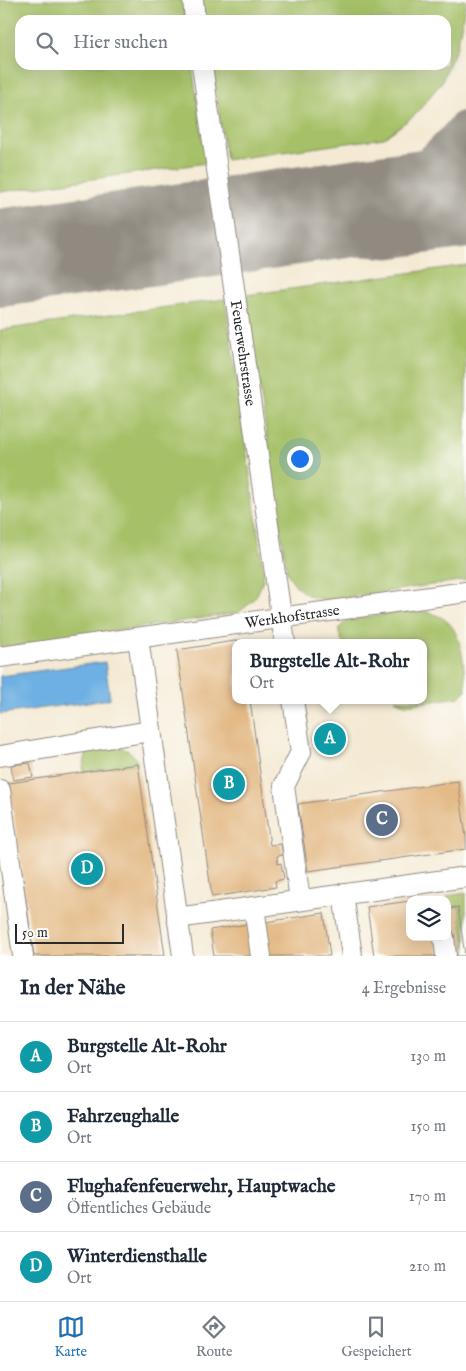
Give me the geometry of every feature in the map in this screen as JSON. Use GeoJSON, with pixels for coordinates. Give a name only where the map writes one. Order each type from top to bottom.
{"type":"FeatureCollection","features":[{"type":"Feature","properties":{"kind":"lane"},"geometry":{"type":"LineString","coordinates":[[193,0],[195,15]]}},
{"type":"Feature","properties":{"kind":"lane","name":"Feuerwehrstrasse"},"geometry":{"type":"LineString","coordinates":[[203,70],[285,639]]}},
{"type":"Feature","properties":{"kind":"lane","name":"Werkhofstrasse"},"geometry":{"type":"LineString","coordinates":[[0,657],[282,616],[465,598]]}},
{"type":"Feature","properties":{"kind":"lane"},"geometry":{"type":"LineString","coordinates":[[138,638],[183,956]]}},
{"type":"Feature","properties":{"kind":"lane"},"geometry":{"type":"LineString","coordinates":[[294,704],[300,752],[284,786],[300,900]]}},
{"type":"Feature","properties":{"kind":"lane"},"geometry":{"type":"LineString","coordinates":[[0,756],[150,731]]}},
{"type":"Feature","properties":{"kind":"lane"},"geometry":{"type":"LineString","coordinates":[[0,790],[23,956]]}},
{"type":"Feature","properties":{"kind":"lane"},"geometry":{"type":"LineString","coordinates":[[177,918],[343,894],[437,890],[466,877]]}},
{"type":"Feature","properties":{"kind":"lane"},"geometry":{"type":"LineString","coordinates":[[343,894],[352,956]]}},
{"type":"Feature","properties":{"kind":"lane"},"geometry":{"type":"LineString","coordinates":[[254,907],[261,956]]}},
{"type":"Feature","properties":{"kind":"lane"},"geometry":{"type":"LineString","coordinates":[[444,941],[446,956]]}},
{"type":"Feature","properties":{"kind":"green space"},"geometry":{"type":"Polygon","coordinates":[[[0,0],[183,0],[184,15],[15,15],[15,70],[193,70],[206,163],[0,192],[0,0]]]}},
{"type":"Feature","properties":{"kind":"green space"},"geometry":{"type":"Polygon","coordinates":[[[202,0],[466,0],[457,47],[451,60],[451,15],[204,15],[202,0]]]}},
{"type":"Feature","properties":{"kind":"green space"},"geometry":{"type":"Polygon","coordinates":[[[213,70],[447,70],[441,83],[415,115],[384,138],[226,160],[213,70]]]}},
{"type":"Feature","properties":{"kind":"green space"},"geometry":{"type":"Polygon","coordinates":[[[466,265],[466,580],[329,600],[309,595],[299,589],[287,572],[246,295],[466,265]]]}},
{"type":"Feature","properties":{"kind":"green space"},"geometry":{"type":"Polygon","coordinates":[[[225,299],[264,574],[256,596],[238,613],[0,648],[0,330],[225,299]]]}},
{"type":"Feature","properties":{"kind":"green space"},"geometry":{"type":"Polygon","coordinates":[[[417,610],[437,615],[445,620],[455,631],[461,649],[466,691],[459,697],[427,702],[427,639],[341,639],[339,628],[347,620],[417,610]]]}},
{"type":"Feature","properties":{"kind":"green space"},"geometry":{"type":"Polygon","coordinates":[[[118,747],[131,752],[138,764],[83,772],[87,752],[118,747]]]}},
{"type":"Feature","properties":{"kind":"green space"},"geometry":{"type":"Polygon","coordinates":[[[466,893],[466,953],[459,907],[451,908],[451,896],[448,896],[466,893]]]}},
{"type":"Feature","properties":{"kind":"water"},"geometry":{"type":"Polygon","coordinates":[[[105,662],[110,699],[0,714],[0,676],[105,662]]]}},
{"type":"Feature","properties":{"kind":"building"},"geometry":{"type":"Polygon","coordinates":[[[232,641],[232,704],[251,704],[270,845],[281,844],[283,855],[277,856],[278,864],[281,863],[284,879],[275,881],[276,887],[212,897],[177,650],[232,641]]]}},
{"type":"Feature","properties":{"kind":"building"},"geometry":{"type":"Polygon","coordinates":[[[30,763],[33,777],[13,780],[11,765],[30,763]]]}},
{"type":"Feature","properties":{"kind":"building"},"geometry":{"type":"Polygon","coordinates":[[[138,764],[165,956],[34,956],[9,783],[138,764]]]}},
{"type":"Feature","properties":{"kind":"building"},"geometry":{"type":"Polygon","coordinates":[[[458,781],[466,849],[308,871],[298,804],[458,781]]]}},
{"type":"Feature","properties":{"kind":"building"},"geometry":{"type":"Polygon","coordinates":[[[406,902],[406,941],[437,941],[439,956],[374,956],[367,907],[406,902]]]}},
{"type":"Feature","properties":{"kind":"building"},"geometry":{"type":"Polygon","coordinates":[[[458,907],[465,956],[453,956],[451,908],[458,907]]]}},
{"type":"Feature","properties":{"kind":"building"},"geometry":{"type":"Polygon","coordinates":[[[324,913],[330,956],[264,956],[259,923],[324,913]]]}},
{"type":"Feature","properties":{"kind":"building"},"geometry":{"type":"Polygon","coordinates":[[[248,924],[253,956],[214,956],[210,930],[248,924]]]}},
{"type":"Feature","properties":{"kind":"taxiway"},"geometry":{"type":"LineString","coordinates":[[307,214],[357,204],[393,191],[433,164],[466,130]]}},
{"type":"Feature","properties":{"kind":"taxiway"},"geometry":{"type":"LineString","coordinates":[[209,228],[242,227],[389,239],[466,229]]}},
{"type":"Feature","properties":{"kind":"runway"},"geometry":{"type":"LineString","coordinates":[[0,258],[466,192]]}},
{"type":"Feature","properties":{"kind":"place","name":"Burgstelle Alt-Rohr"},"geometry":{"type":"Point","coordinates":[330,739]}},
{"type":"Feature","properties":{"kind":"place","name":"Fahrzeughalle"},"geometry":{"type":"Point","coordinates":[229,784]}},
{"type":"Feature","properties":{"kind":"place","name":"Flughafenfeuerwehr, Hauptwache"},"geometry":{"type":"Point","coordinates":[382,820]}},
{"type":"Feature","properties":{"kind":"place","name":"Winterdiensthalle"},"geometry":{"type":"Point","coordinates":[87,869]}}]}
